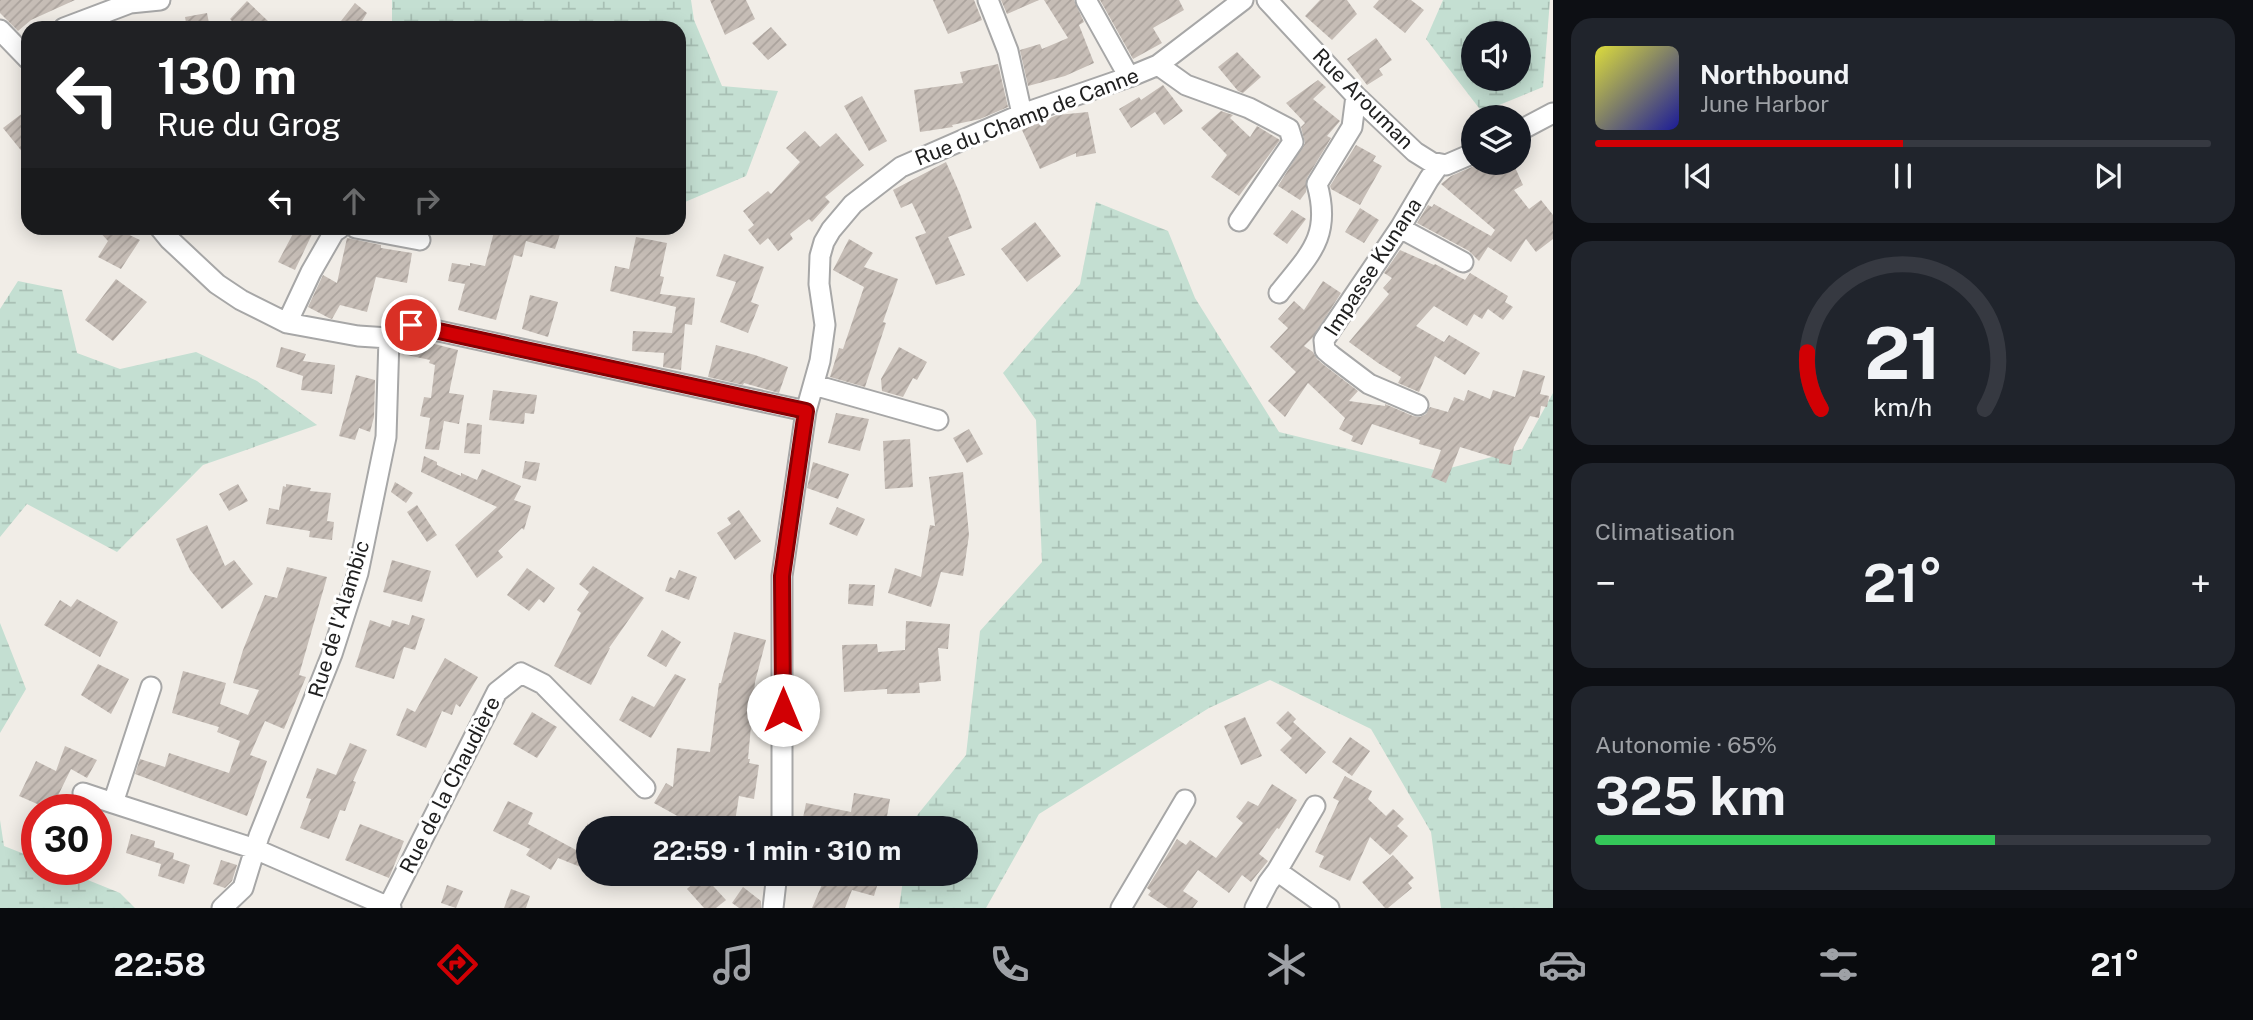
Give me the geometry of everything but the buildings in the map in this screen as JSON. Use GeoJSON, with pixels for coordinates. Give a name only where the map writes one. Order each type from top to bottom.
{"type":"FeatureCollection","features":[{"type":"Feature","properties":{"kind":"street"},"geometry":{"type":"LineString","coordinates":[[82,21],[130,3],[160,0]]}},
{"type":"Feature","properties":{"kind":"street"},"geometry":{"type":"LineString","coordinates":[[988,0],[1008,51],[1022,114]]}},
{"type":"Feature","properties":{"kind":"street"},"geometry":{"type":"LineString","coordinates":[[1086,0],[1129,77]]}},
{"type":"Feature","properties":{"kind":"street","name":"Rue du Champ de Canne"},"geometry":{"type":"LineString","coordinates":[[782,816],[782,576],[806,411],[820,361],[825,325],[819,284],[820,256],[824,242],[853,204],[901,167],[1022,114],[1158,65],[1243,0]]}},
{"type":"Feature","properties":{"kind":"street","name":"Rue Arouman"},"geometry":{"type":"LineString","coordinates":[[1267,0],[1356,96],[1415,152],[1439,165]]}},
{"type":"Feature","properties":{"kind":"street"},"geometry":{"type":"LineString","coordinates":[[0,30],[21,49]]}},
{"type":"Feature","properties":{"kind":"street"},"geometry":{"type":"LineString","coordinates":[[1158,65],[1186,85],[1248,108],[1289,129],[1293,142],[1239,221]]}},
{"type":"Feature","properties":{"kind":"street"},"geometry":{"type":"LineString","coordinates":[[1279,293],[1315,247],[1323,217],[1317,184],[1352,127],[1356,96]]}},
{"type":"Feature","properties":{"kind":"street"},"geometry":{"type":"LineString","coordinates":[[1531,125],[1553,113]]}},
{"type":"Feature","properties":{"kind":"street"},"geometry":{"type":"LineString","coordinates":[[1439,165],[1461,159]]}},
{"type":"Feature","properties":{"kind":"street","name":"Impasse Kunana"},"geometry":{"type":"LineString","coordinates":[[1418,405],[1369,384],[1325,350],[1324,340],[1439,165]]}},
{"type":"Feature","properties":{"kind":"street"},"geometry":{"type":"LineString","coordinates":[[1400,228],[1463,261]]}},
{"type":"Feature","properties":{"kind":"street"},"geometry":{"type":"LineString","coordinates":[[166,235],[217,284],[241,300],[287,323],[358,336],[389,338],[400,328],[411,325],[806,411]]}},
{"type":"Feature","properties":{"kind":"street"},"geometry":{"type":"LineString","coordinates":[[287,323],[332,235]]}},
{"type":"Feature","properties":{"kind":"street"},"geometry":{"type":"LineString","coordinates":[[393,235],[420,240]]}},
{"type":"Feature","properties":{"kind":"street","name":"Rue de l'Alambic"},"geometry":{"type":"LineString","coordinates":[[222,908],[243,888],[255,849],[332,654],[358,573],[386,437],[389,338]]}},
{"type":"Feature","properties":{"kind":"street"},"geometry":{"type":"LineString","coordinates":[[814,385],[938,420]]}},
{"type":"Feature","properties":{"kind":"street","name":"Rue de la Chaudière"},"geometry":{"type":"LineString","coordinates":[[389,907],[497,692],[521,673],[543,684],[645,788]]}},
{"type":"Feature","properties":{"kind":"street"},"geometry":{"type":"LineString","coordinates":[[113,803],[150,687]]}},
{"type":"Feature","properties":{"kind":"street"},"geometry":{"type":"LineString","coordinates":[[83,793],[255,849],[389,907]]}},
{"type":"Feature","properties":{"kind":"street"},"geometry":{"type":"LineString","coordinates":[[1121,908],[1185,800]]}},
{"type":"Feature","properties":{"kind":"street"},"geometry":{"type":"LineString","coordinates":[[1255,908],[1315,806]]}},
{"type":"Feature","properties":{"kind":"street"},"geometry":{"type":"LineString","coordinates":[[1277,871],[1329,908]]}},
{"type":"Feature","properties":{"kind":"street"},"geometry":{"type":"LineString","coordinates":[[773,908],[776,886]]}},
{"type":"Feature","properties":{"kind":"green space"},"geometry":{"type":"Polygon","coordinates":[[[392,0],[691,0],[694,20],[722,86],[778,91],[746,176],[686,202],[686,21],[392,21],[392,0]]]}},
{"type":"Feature","properties":{"kind":"green space"},"geometry":{"type":"Polygon","coordinates":[[[1443,0],[1550,0],[1543,87],[1499,105],[1477,105],[1466,91],[1531,91],[1531,21],[1461,21],[1461,85],[1426,39],[1443,0]]]}},
{"type":"Feature","properties":{"kind":"green space"},"geometry":{"type":"Polygon","coordinates":[[[1096,202],[1168,231],[1195,298],[1279,432],[1439,471],[1522,449],[1553,393],[1553,908],[1441,908],[1431,832],[1371,729],[1270,680],[1209,708],[1039,814],[986,908],[899,908],[902,886],[978,886],[978,816],[916,816],[966,755],[980,631],[1042,562],[1036,420],[1003,373],[1080,284],[1096,202]]]}},
{"type":"Feature","properties":{"kind":"green space"},"geometry":{"type":"Polygon","coordinates":[[[18,281],[62,290],[77,353],[120,369],[196,352],[257,381],[317,425],[203,465],[117,552],[27,504],[0,537],[0,309],[18,281]]]}},
{"type":"Feature","properties":{"kind":"green space"},"geometry":{"type":"Polygon","coordinates":[[[0,623],[26,689],[0,733],[0,623]]]}},
{"type":"Feature","properties":{"kind":"green space"},"geometry":{"type":"Polygon","coordinates":[[[0,820],[4,846],[21,853],[21,885],[100,885],[120,893],[135,908],[0,908],[0,820]]]}},
{"type":"Feature","properties":{"kind":"route"},"geometry":{"type":"LineString","coordinates":[[411,325],[806,411],[782,576],[783,710]]}}]}
